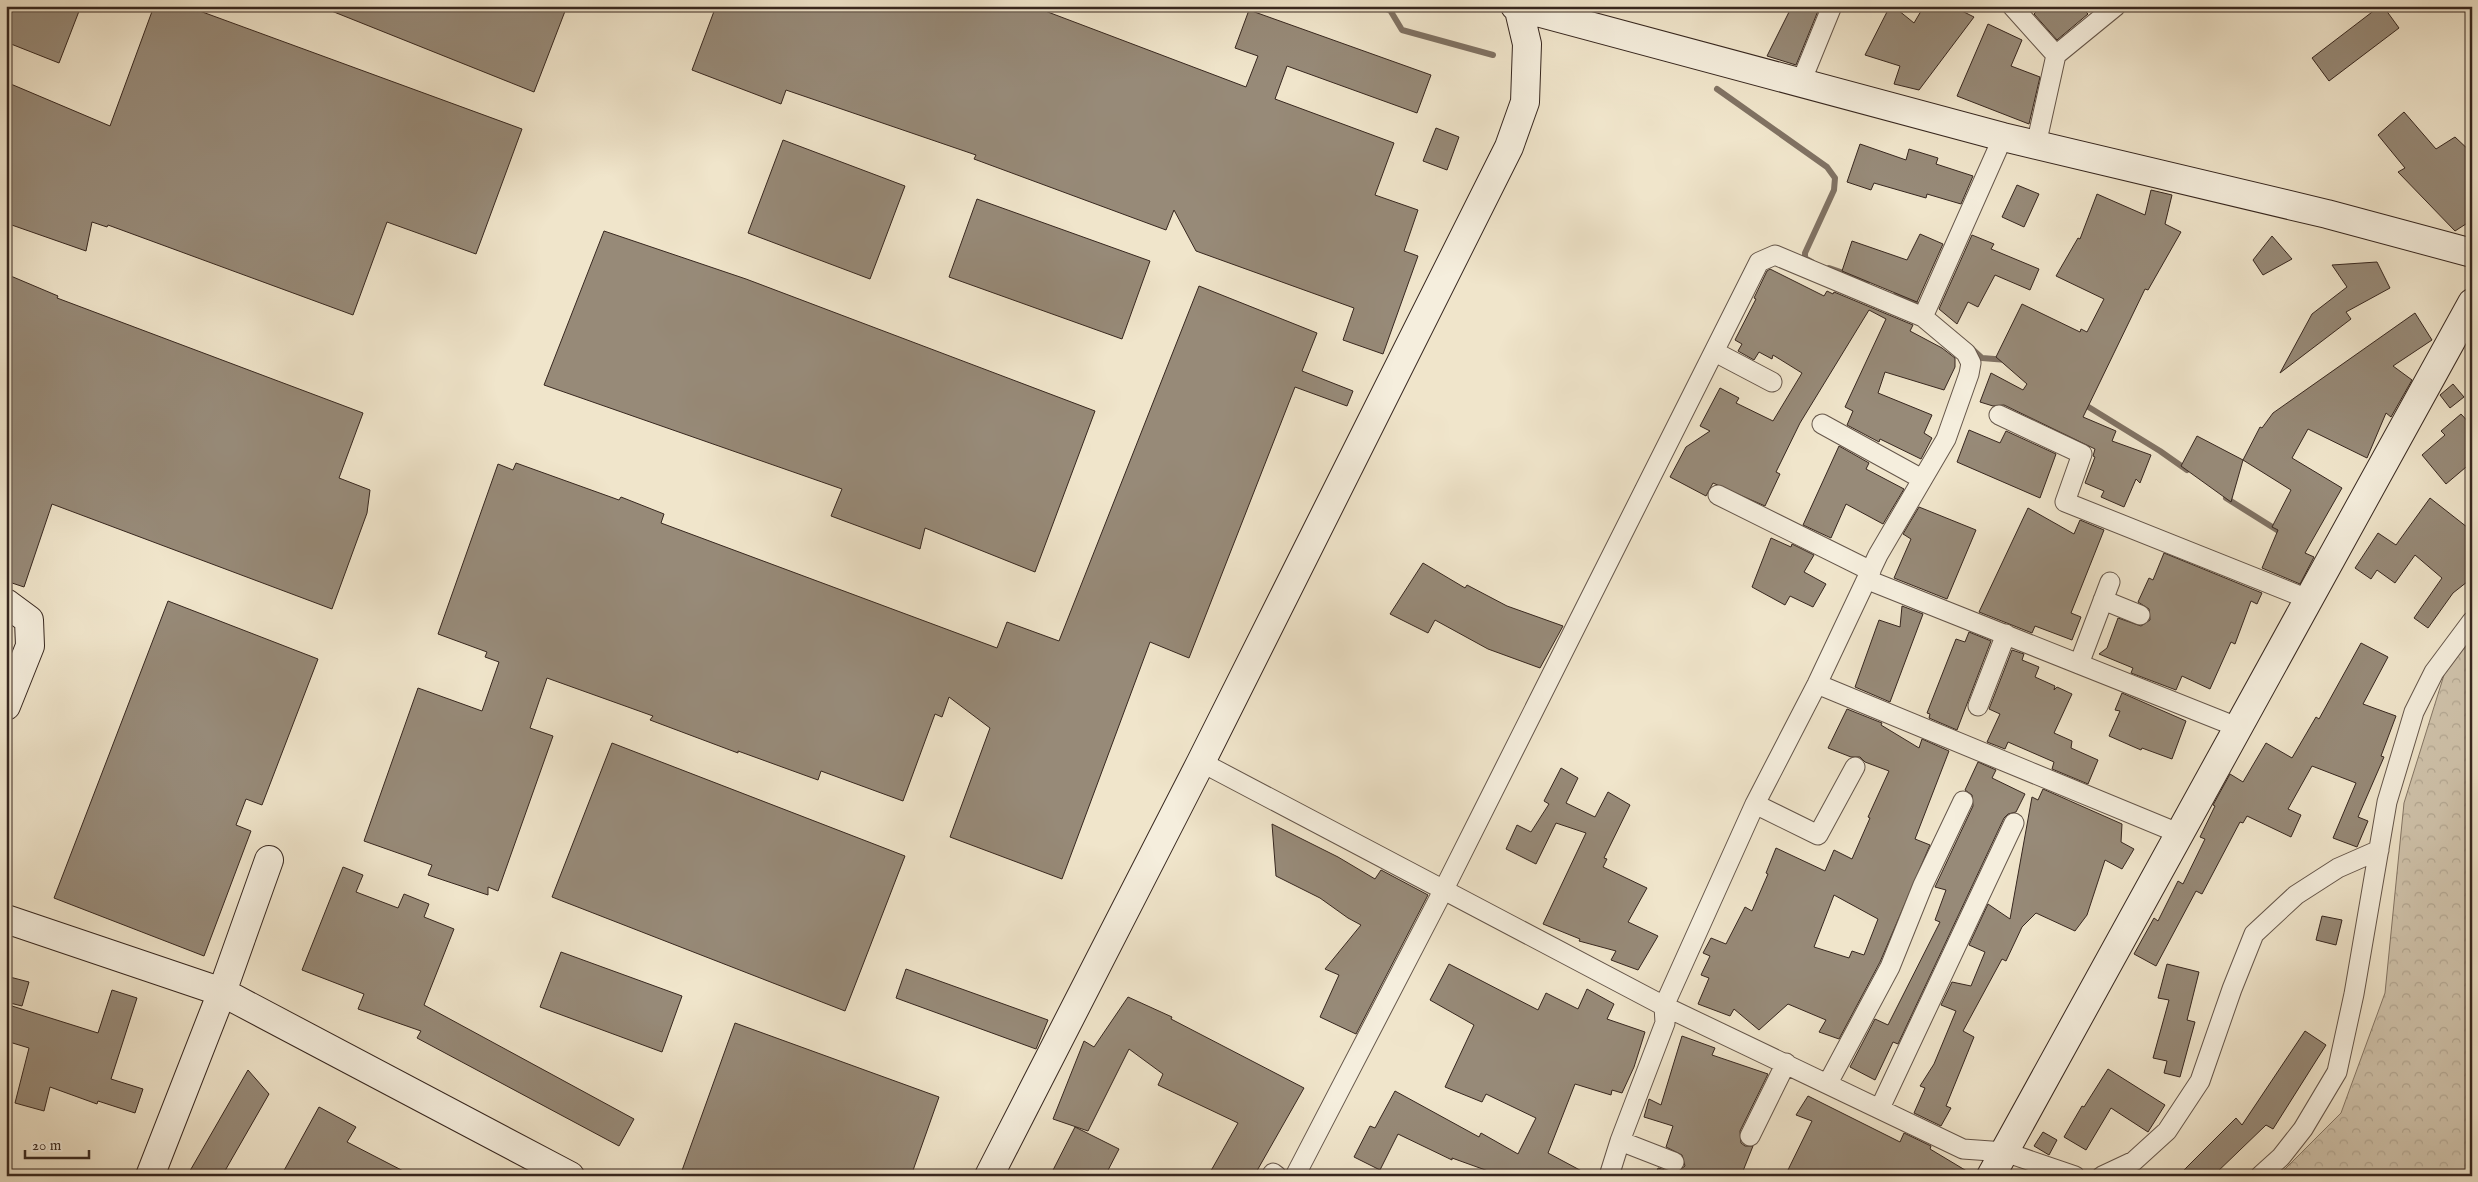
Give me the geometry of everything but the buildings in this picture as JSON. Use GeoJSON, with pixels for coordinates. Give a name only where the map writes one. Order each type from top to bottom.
{"type":"FeatureCollection","features":[{"type":"Feature","properties":{"kind":"street"},"geometry":{"type":"LineString","coordinates":[[990,1176],[1201,762],[1509,147],[1525,102],[1527,44],[1517,6],[2004,137],[2327,214],[2472,253]]}},
{"type":"Feature","properties":{"kind":"street"},"geometry":{"type":"LineString","coordinates":[[1801,82],[1832,6]]}},
{"type":"Feature","properties":{"kind":"street"},"geometry":{"type":"LineString","coordinates":[[2012,6],[2056,55]]}},
{"type":"Feature","properties":{"kind":"street"},"geometry":{"type":"LineString","coordinates":[[2036,145],[2056,55],[2116,6]]}},
{"type":"Feature","properties":{"kind":"street"},"geometry":{"type":"LineString","coordinates":[[1926,312],[2004,137]]}},
{"type":"Feature","properties":{"kind":"street"},"geometry":{"type":"LineString","coordinates":[[1295,1176],[1444,889],[1759,262],[1775,255],[1926,312],[1966,353],[1971,363],[1970,374],[1946,439],[1878,555],[1817,684],[1755,804],[1664,1006],[1665,1023],[1620,1141],[1610,1176]]}},
{"type":"Feature","properties":{"kind":"street"},"geometry":{"type":"LineString","coordinates":[[1991,1176],[2178,833],[2472,303]]}},
{"type":"Feature","properties":{"kind":"street"},"geometry":{"type":"LineString","coordinates":[[1715,352],[1772,382]]}},
{"type":"Feature","properties":{"kind":"street"},"geometry":{"type":"LineString","coordinates":[[1999,415],[2082,454],[2064,502],[2308,599]]}},
{"type":"Feature","properties":{"kind":"street"},"geometry":{"type":"LineString","coordinates":[[1822,424],[1922,479]]}},
{"type":"Feature","properties":{"kind":"street"},"geometry":{"type":"LineString","coordinates":[[1718,495],[1869,576],[2079,664],[2237,727]]}},
{"type":"Feature","properties":{"kind":"street"},"geometry":{"type":"LineString","coordinates":[[2079,664],[2110,582]]}},
{"type":"Feature","properties":{"kind":"street"},"geometry":{"type":"LineString","coordinates":[[2103,600],[2140,615]]}},
{"type":"Feature","properties":{"kind":"street"},"geometry":{"type":"LineString","coordinates":[[6,603],[30,620],[30,646],[6,706]]}},
{"type":"Feature","properties":{"kind":"street"},"geometry":{"type":"LineString","coordinates":[[2260,1176],[2280,1157],[2303,1128],[2336,1072],[2354,994],[2387,802],[2414,712],[2434,672],[2472,621]]}},
{"type":"Feature","properties":{"kind":"street"},"geometry":{"type":"LineString","coordinates":[[1978,706],[2006,634]]}},
{"type":"Feature","properties":{"kind":"street"},"geometry":{"type":"LineString","coordinates":[[1817,684],[2178,833]]}},
{"type":"Feature","properties":{"kind":"street"},"geometry":{"type":"LineString","coordinates":[[1201,762],[1664,1006],[1963,1149],[2005,1152],[2075,1176]]}},
{"type":"Feature","properties":{"kind":"street"},"geometry":{"type":"LineString","coordinates":[[1755,804],[1818,835],[1855,767]]}},
{"type":"Feature","properties":{"kind":"street"},"geometry":{"type":"LineString","coordinates":[[1828,1083],[1890,967],[1923,885],[1963,801]]}},
{"type":"Feature","properties":{"kind":"street"},"geometry":{"type":"LineString","coordinates":[[1880,1108],[2014,823]]}},
{"type":"Feature","properties":{"kind":"street"},"geometry":{"type":"LineString","coordinates":[[2102,1176],[2134,1161],[2167,1131],[2200,1081],[2232,989],[2254,934],[2296,895],[2338,868],[2379,850]]}},
{"type":"Feature","properties":{"kind":"street"},"geometry":{"type":"LineString","coordinates":[[150,1176],[222,992],[269,860]]}},
{"type":"Feature","properties":{"kind":"street"},"geometry":{"type":"LineString","coordinates":[[6,919],[222,992],[570,1176]]}},
{"type":"Feature","properties":{"kind":"street"},"geometry":{"type":"LineString","coordinates":[[1750,1136],[1786,1063]]}},
{"type":"Feature","properties":{"kind":"street"},"geometry":{"type":"LineString","coordinates":[[1620,1141],[1674,1162]]}},
{"type":"Feature","properties":{"kind":"street"},"geometry":{"type":"LineString","coordinates":[[1271,1176],[1272,1173],[1277,1176]]}},
{"type":"Feature","properties":{"kind":"green space"},"geometry":{"type":"Polygon","coordinates":[[[2472,631],[2472,1176],[2278,1176],[2341,1113],[2385,993],[2404,803],[2454,643],[2472,631]]]}},
{"type":"Feature","properties":{"kind":"waterway"},"geometry":{"type":"LineString","coordinates":[[1376,6],[1390,10],[1402,30],[1493,55]]}},
{"type":"Feature","properties":{"kind":"waterway"},"geometry":{"type":"LineString","coordinates":[[1717,89],[1827,167],[1835,178],[1834,190],[1805,253],[1805,258],[1812,262]]}},
{"type":"Feature","properties":{"kind":"waterway"},"geometry":{"type":"LineString","coordinates":[[1829,268],[1867,281]]}},
{"type":"Feature","properties":{"kind":"waterway"},"geometry":{"type":"LineString","coordinates":[[1897,293],[1925,309]]}},
{"type":"Feature","properties":{"kind":"waterway"},"geometry":{"type":"LineString","coordinates":[[1971,348],[1982,358],[2007,360]]}},
{"type":"Feature","properties":{"kind":"waterway"},"geometry":{"type":"LineString","coordinates":[[2082,403],[2187,470]]}},
{"type":"Feature","properties":{"kind":"waterway"},"geometry":{"type":"LineString","coordinates":[[2226,498],[2285,535]]}}]}
